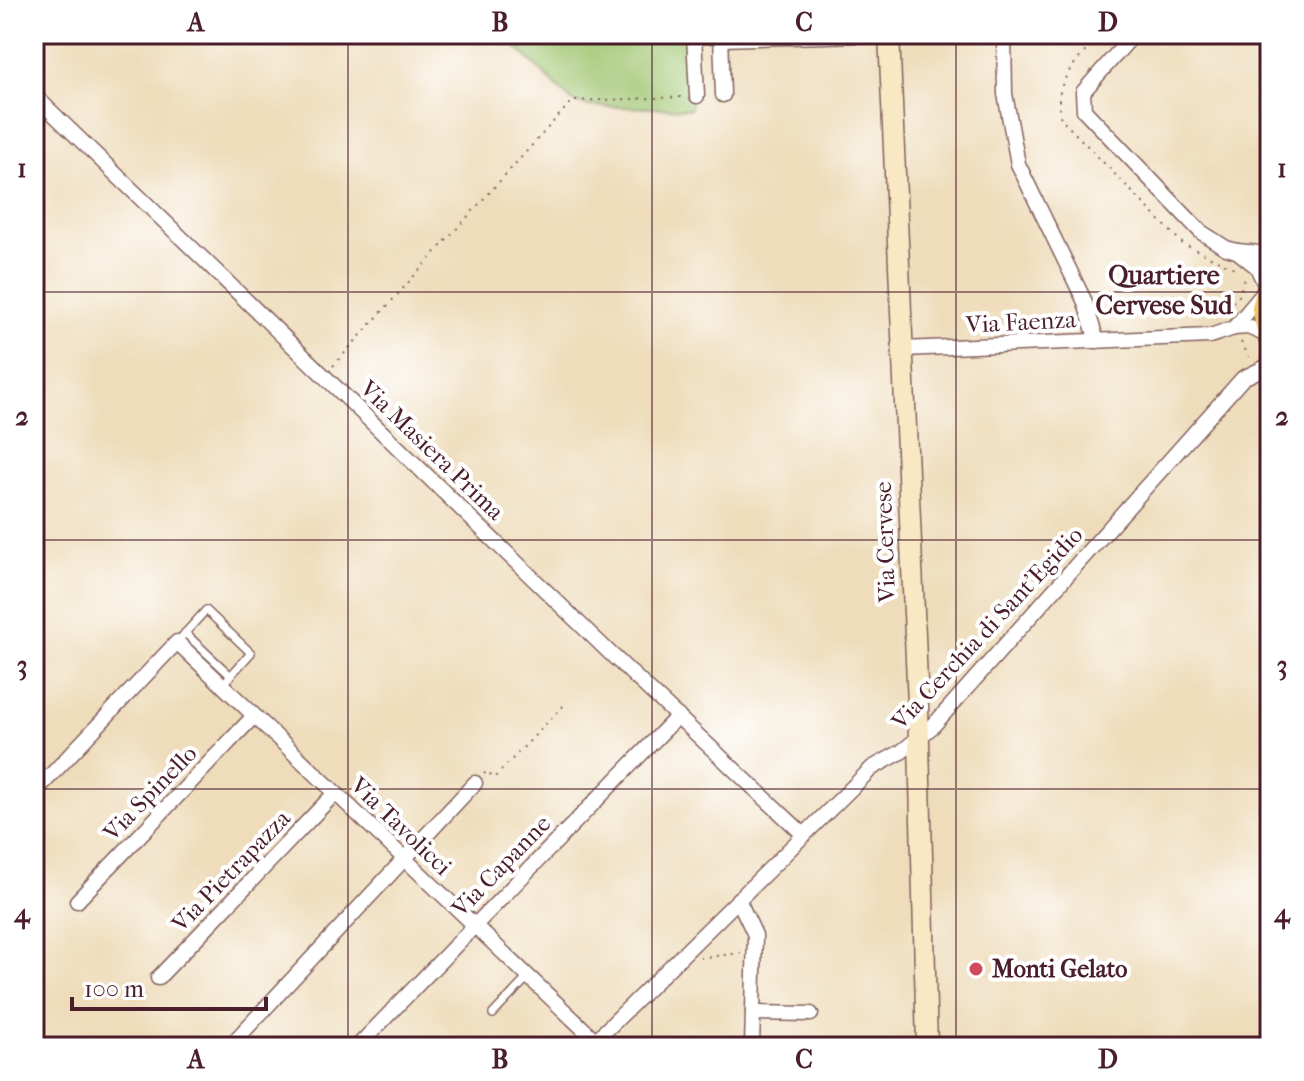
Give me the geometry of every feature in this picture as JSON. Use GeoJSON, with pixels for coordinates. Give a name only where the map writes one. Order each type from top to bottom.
{"type":"FeatureCollection","features":[{"type":"Feature","properties":{"kind":"main road","name":"Via Cervese"},"geometry":{"type":"LineString","coordinates":[[889,34],[918,740],[927,1047]]}},
{"type":"Feature","properties":{"kind":"main road"},"geometry":{"type":"LineString","coordinates":[[1268,286],[1263,318],[1270,337]]}},
{"type":"Feature","properties":{"kind":"street"},"geometry":{"type":"LineString","coordinates":[[1004,34],[1005,94],[1018,164],[1084,300],[1097,341]]}},
{"type":"Feature","properties":{"kind":"street"},"geometry":{"type":"LineString","coordinates":[[1134,34],[1083,92],[1084,110],[1201,232],[1226,248],[1270,254]]}},
{"type":"Feature","properties":{"kind":"street"},"geometry":{"type":"LineString","coordinates":[[723,95],[721,37],[861,35]]}},
{"type":"Feature","properties":{"kind":"street"},"geometry":{"type":"LineString","coordinates":[[694,37],[697,96]]}},
{"type":"Feature","properties":{"kind":"street","name":"Via Masiera Prima"},"geometry":{"type":"LineString","coordinates":[[34,95],[803,834]]}},
{"type":"Feature","properties":{"kind":"street"},"geometry":{"type":"LineString","coordinates":[[1234,328],[1268,286],[1257,267],[1237,251]]}},
{"type":"Feature","properties":{"kind":"street"},"geometry":{"type":"LineString","coordinates":[[1234,328],[1248,327],[1270,337]]}},
{"type":"Feature","properties":{"kind":"street","name":"Via Faenza"},"geometry":{"type":"LineString","coordinates":[[903,349],[1210,336],[1234,328]]}},
{"type":"Feature","properties":{"kind":"street","name":"Via Cerchia di Sant'Egidio"},"geometry":{"type":"LineString","coordinates":[[592,1044],[872,768],[918,740],[1243,378],[1255,369],[1270,365]]}},
{"type":"Feature","properties":{"kind":"street"},"geometry":{"type":"LineString","coordinates":[[34,793],[181,638]]}},
{"type":"Feature","properties":{"kind":"street","name":"Via Tavolicci"},"geometry":{"type":"LineString","coordinates":[[181,638],[226,680],[254,716],[528,977],[592,1044]]}},
{"type":"Feature","properties":{"kind":"street","name":"Via Spinello"},"geometry":{"type":"LineString","coordinates":[[77,901],[254,716]]}},
{"type":"Feature","properties":{"kind":"street","name":"Via Capanne"},"geometry":{"type":"LineString","coordinates":[[357,1047],[678,716]]}},
{"type":"Feature","properties":{"kind":"street"},"geometry":{"type":"LineString","coordinates":[[230,1046],[475,783]]}},
{"type":"Feature","properties":{"kind":"street","name":"Via Pietrapazza"},"geometry":{"type":"LineString","coordinates":[[158,978],[335,793]]}},
{"type":"Feature","properties":{"kind":"street"},"geometry":{"type":"LineString","coordinates":[[738,899],[755,935],[752,1047]]}},
{"type":"Feature","properties":{"kind":"street"},"geometry":{"type":"LineString","coordinates":[[753,1013],[811,1014]]}},
{"type":"Feature","properties":{"kind":"lane"},"geometry":{"type":"LineString","coordinates":[[694,37],[721,37]]}},
{"type":"Feature","properties":{"kind":"lane"},"geometry":{"type":"LineString","coordinates":[[181,638],[206,610],[251,653],[226,680]]}},
{"type":"Feature","properties":{"kind":"lane"},"geometry":{"type":"LineString","coordinates":[[493,1014],[528,977]]}},
{"type":"Feature","properties":{"kind":"path"},"geometry":{"type":"LineString","coordinates":[[1102,34],[1061,81],[1058,107],[1061,119],[1183,244],[1243,273],[1245,282],[1239,296],[1225,309],[1255,369]]}},
{"type":"Feature","properties":{"kind":"path"},"geometry":{"type":"LineString","coordinates":[[324,376],[572,101],[697,96]]}},
{"type":"Feature","properties":{"kind":"path"},"geometry":{"type":"LineString","coordinates":[[475,783],[487,771],[494,778],[566,703]]}},
{"type":"Feature","properties":{"kind":"path"},"geometry":{"type":"LineString","coordinates":[[694,959],[754,951]]}},
{"type":"Feature","properties":{"kind":"green space"},"geometry":{"type":"Polygon","coordinates":[[[503,34],[689,34],[691,109],[588,106],[572,101],[503,34]]]}},
{"type":"Feature","properties":{"kind":"place","name":"Monti Gelato"},"geometry":{"type":"Point","coordinates":[976,969]}},
{"type":"Feature","properties":{"kind":"district","name":"Quartiere Cervese Sud"},"geometry":{"type":"Point","coordinates":[1164,290]}}]}
